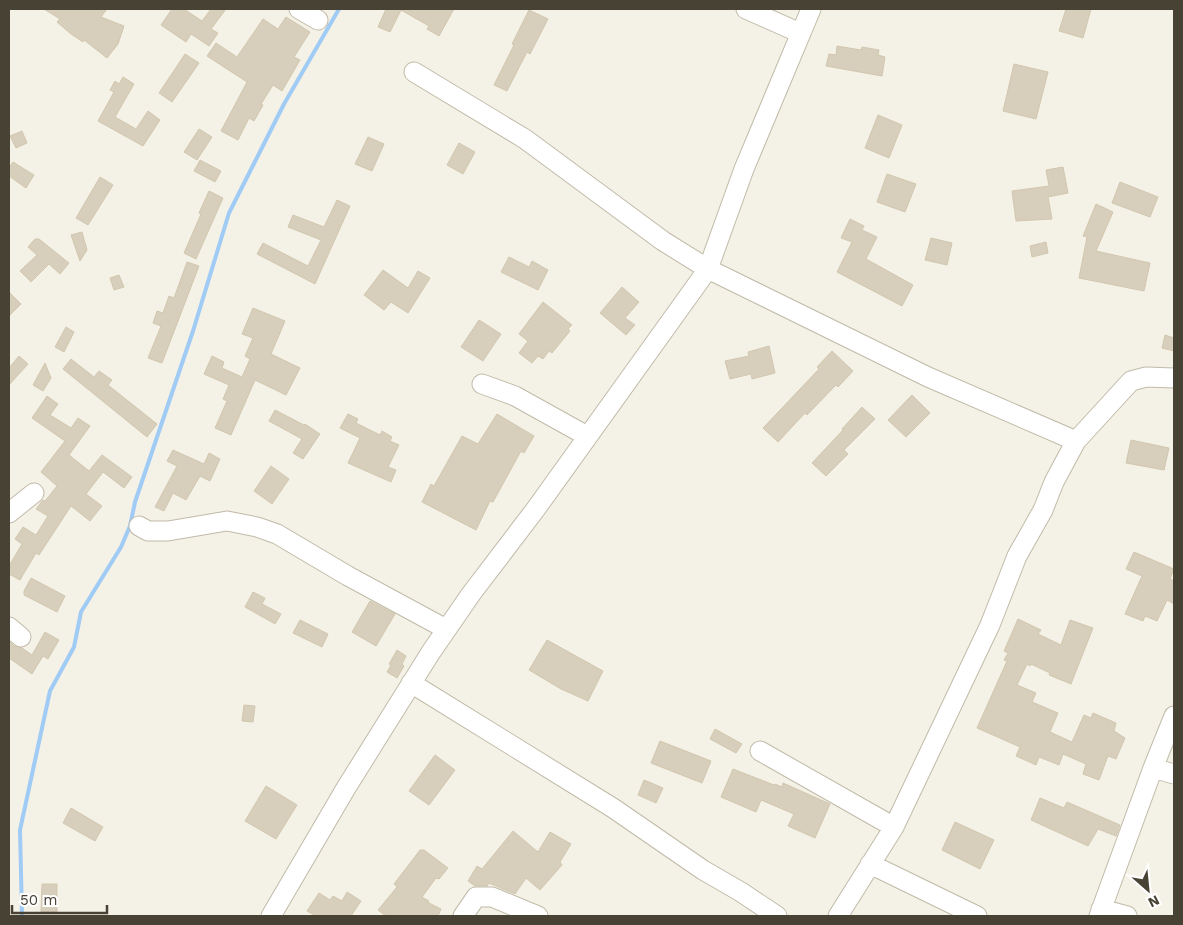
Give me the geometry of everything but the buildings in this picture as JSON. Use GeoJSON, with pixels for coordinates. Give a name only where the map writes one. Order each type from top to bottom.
{"type":"FeatureCollection","features":[{"type":"Feature","properties":{"kind":"street"},"geometry":{"type":"LineString","coordinates":[[299,9],[318,20]]}},
{"type":"Feature","properties":{"kind":"street"},"geometry":{"type":"LineString","coordinates":[[746,9],[800,33]]}},
{"type":"Feature","properties":{"kind":"street"},"geometry":{"type":"LineString","coordinates":[[271,916],[346,788],[446,630],[535,510],[708,269],[744,169],[811,9]]}},
{"type":"Feature","properties":{"kind":"street"},"geometry":{"type":"LineString","coordinates":[[414,72],[525,139],[663,241],[708,269],[928,377],[1076,441]]}},
{"type":"Feature","properties":{"kind":"street"},"geometry":{"type":"LineString","coordinates":[[838,916],[894,827],[990,624],[1017,556],[1076,441],[1131,381],[1146,376],[1174,378]]}},
{"type":"Feature","properties":{"kind":"street"},"geometry":{"type":"LineString","coordinates":[[482,384],[515,396],[587,436]]}},
{"type":"Feature","properties":{"kind":"street"},"geometry":{"type":"LineString","coordinates":[[9,513],[34,493]]}},
{"type":"Feature","properties":{"kind":"street"},"geometry":{"type":"LineString","coordinates":[[139,526],[148,531],[168,531],[227,522],[257,527],[278,534],[348,576],[446,630]]}},
{"type":"Feature","properties":{"kind":"street"},"geometry":{"type":"LineString","coordinates":[[411,683],[613,808],[703,870],[777,916]]}},
{"type":"Feature","properties":{"kind":"street"},"geometry":{"type":"LineString","coordinates":[[1127,916],[1100,912],[1174,716]]}},
{"type":"Feature","properties":{"kind":"street"},"geometry":{"type":"LineString","coordinates":[[760,750],[894,827]]}},
{"type":"Feature","properties":{"kind":"street"},"geometry":{"type":"LineString","coordinates":[[1153,768],[1174,774]]}},
{"type":"Feature","properties":{"kind":"street"},"geometry":{"type":"LineString","coordinates":[[870,864],[977,916]]}},
{"type":"Feature","properties":{"kind":"street"},"geometry":{"type":"LineString","coordinates":[[463,916],[476,897],[492,897],[538,916]]}},
{"type":"Feature","properties":{"kind":"waterway"},"geometry":{"type":"LineString","coordinates":[[22,916],[20,830],[50,691],[74,647],[81,612],[121,547],[130,526],[135,502],[193,331],[229,213],[284,104],[339,9]]}}]}
